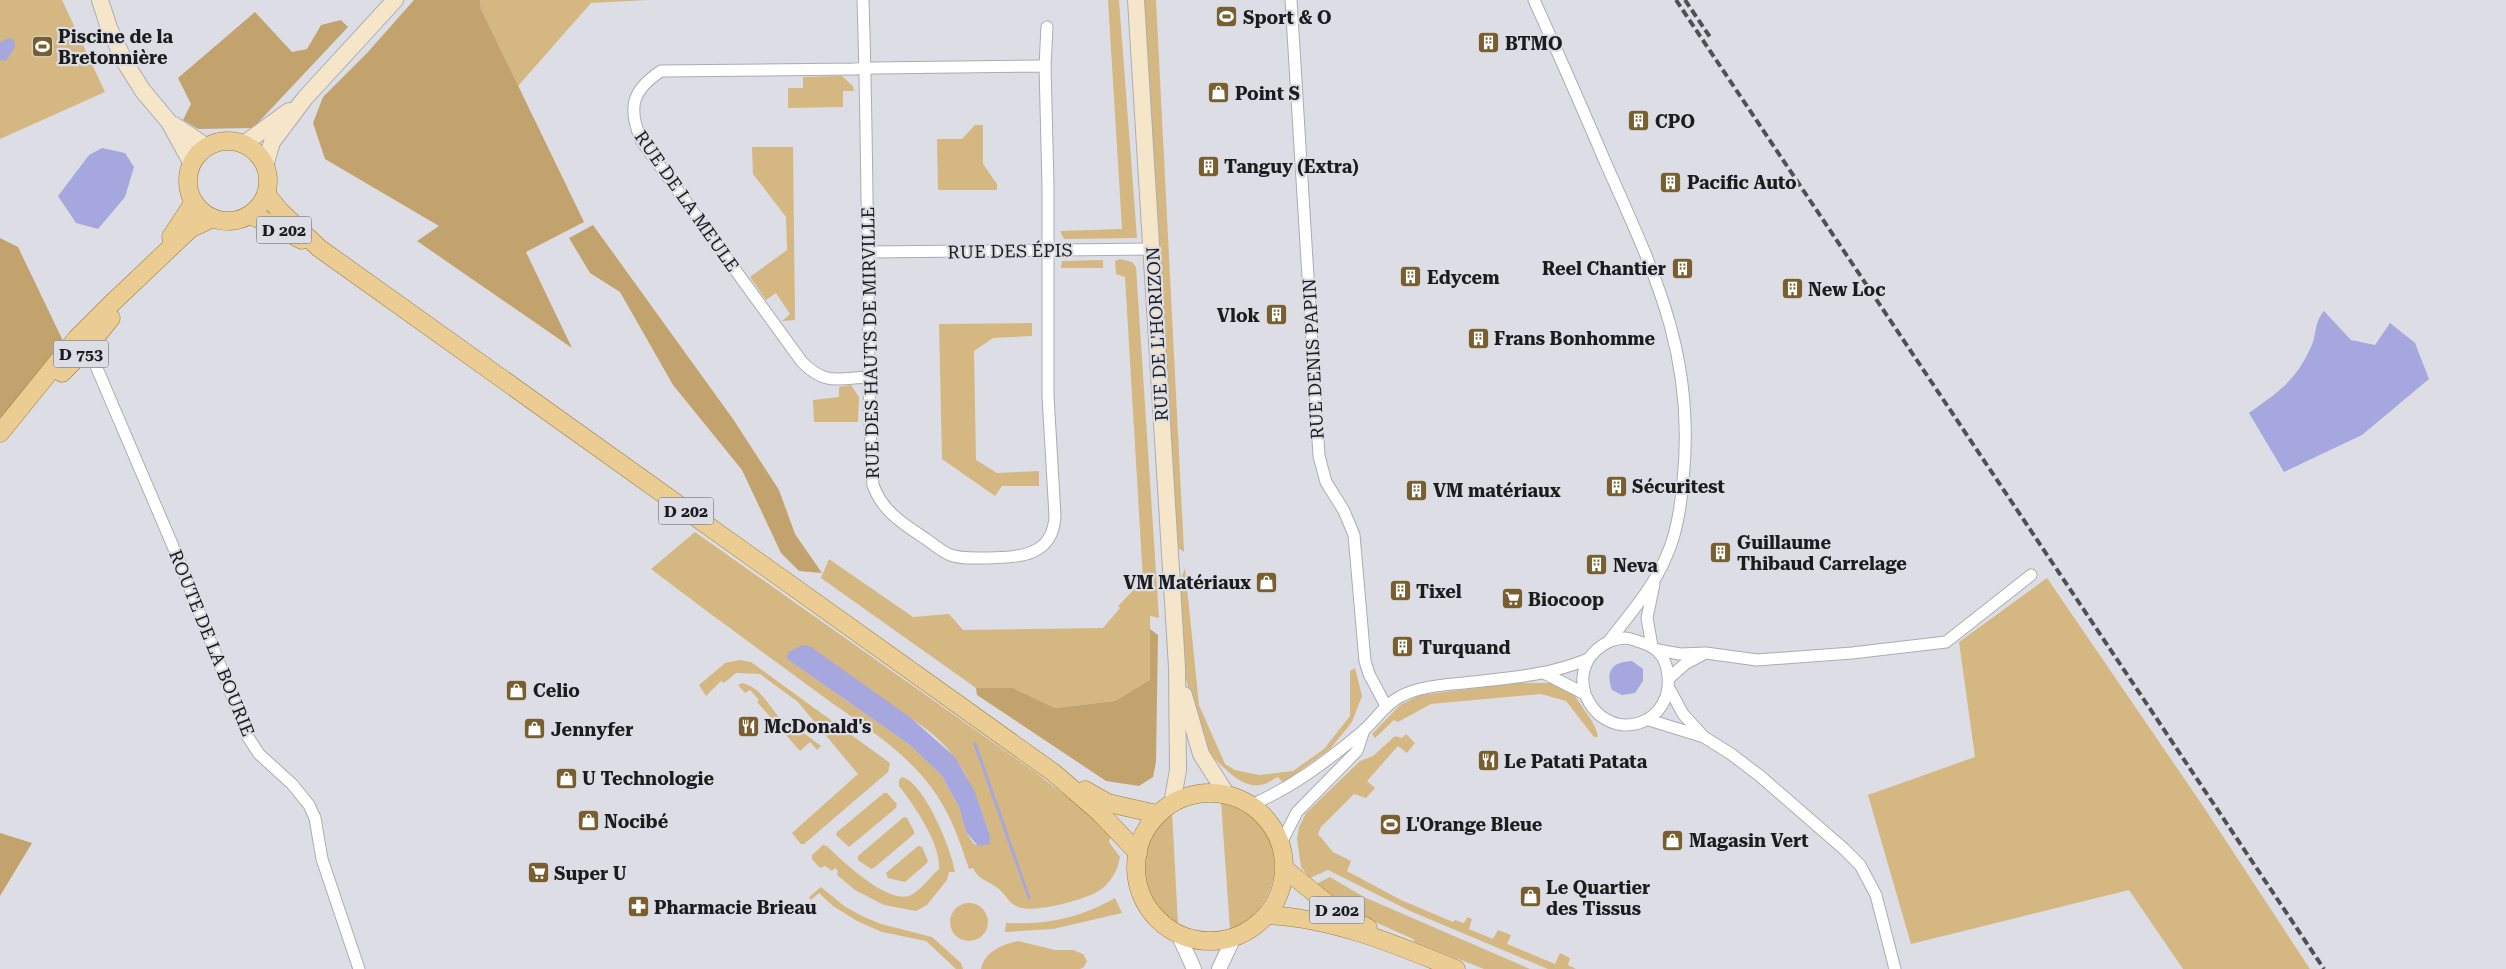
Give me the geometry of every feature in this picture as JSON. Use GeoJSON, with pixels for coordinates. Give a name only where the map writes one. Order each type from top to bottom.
{"type":"FeatureCollection","features":[{"type":"Feature","properties":{"kind":"main road"},"geometry":{"type":"LineString","coordinates":[[100,0],[109,28],[126,64],[143,90],[169,122],[192,164]]}},
{"type":"Feature","properties":{"kind":"main road"},"geometry":{"type":"LineString","coordinates":[[265,166],[272,142],[305,98],[395,0]]}},
{"type":"Feature","properties":{"kind":"main road","name":"RUE DE L'HORIZON"},"geometry":{"type":"LineString","coordinates":[[1136,0],[1177,668]]}},
{"type":"Feature","properties":{"kind":"main road"},"geometry":{"type":"LineString","coordinates":[[244,144],[305,98]]}},
{"type":"Feature","properties":{"kind":"main road"},"geometry":{"type":"LineString","coordinates":[[169,122],[207,147]]}},
{"type":"Feature","properties":{"kind":"main road"},"geometry":{"type":"LineString","coordinates":[[232,141],[244,144],[260,157],[265,166],[268,175],[266,194],[259,206],[249,215],[238,220],[213,218],[202,211],[194,202],[189,190],[188,177],[192,164],[198,154],[207,147],[219,142],[232,141]]}},
{"type":"Feature","properties":{"kind":"main road","name":"D 202"},"geometry":{"type":"LineString","coordinates":[[266,194],[281,212],[319,248],[1054,773],[1100,813],[1138,853]]}},
{"type":"Feature","properties":{"kind":"main road","name":"D 753"},"geometry":{"type":"LineString","coordinates":[[152,265],[194,202]]}},
{"type":"Feature","properties":{"kind":"main road","name":"D 202"},"geometry":{"type":"LineString","coordinates":[[249,215],[272,224],[319,248]]}},
{"type":"Feature","properties":{"kind":"main road","name":"D 753"},"geometry":{"type":"LineString","coordinates":[[0,434],[152,265],[190,229],[213,218]]}},
{"type":"Feature","properties":{"kind":"main road"},"geometry":{"type":"LineString","coordinates":[[1177,668],[1198,748],[1208,768],[1227,795]]}},
{"type":"Feature","properties":{"kind":"main road"},"geometry":{"type":"LineString","coordinates":[[1172,804],[1178,770],[1177,668]]}},
{"type":"Feature","properties":{"kind":"main road","name":"D 202"},"geometry":{"type":"LineString","coordinates":[[1054,773],[1108,803],[1157,814]]}},
{"type":"Feature","properties":{"kind":"main road"},"geometry":{"type":"LineString","coordinates":[[1200,793],[1227,795],[1251,805],[1269,821],[1281,843],[1284,869],[1281,891],[1267,915],[1234,937],[1203,941],[1178,934],[1157,918],[1147,905],[1139,888],[1136,872],[1138,853],[1146,831],[1157,814],[1172,804],[1200,793]]}},
{"type":"Feature","properties":{"kind":"main road","name":"D 202"},"geometry":{"type":"LineString","coordinates":[[1284,869],[1334,909],[1394,944]]}},
{"type":"Feature","properties":{"kind":"main road","name":"D 202"},"geometry":{"type":"LineString","coordinates":[[1267,915],[1300,917],[1394,944],[1456,969]]}},
{"type":"Feature","properties":{"kind":"street","name":"RUE DES HAUTS DE MIRVILLE"},"geometry":{"type":"LineString","coordinates":[[863,0],[869,377],[873,485],[877,497],[886,510],[907,527],[949,554],[964,558],[1018,557],[1037,550],[1054,529],[1055,516],[1048,396],[1048,251],[1044,66],[1047,27]]}},
{"type":"Feature","properties":{"kind":"street","name":"RUE DENIS PAPIN"},"geometry":{"type":"LineString","coordinates":[[1291,0],[1319,456],[1326,482],[1344,511],[1354,535],[1364,661],[1386,706]]}},
{"type":"Feature","properties":{"kind":"street"},"geometry":{"type":"LineString","coordinates":[[1534,0],[1646,253],[1669,314],[1676,340],[1686,412],[1684,469],[1674,531],[1667,556],[1655,579],[1609,641],[1596,650],[1588,660],[1582,676],[1585,694],[1590,707],[1604,720],[1617,725],[1631,726],[1649,720],[1662,707],[1669,684],[1685,664],[1706,653]]}},
{"type":"Feature","properties":{"kind":"street","name":"RUE DE LA MEULE"},"geometry":{"type":"LineString","coordinates":[[869,377],[824,379],[813,373],[802,362],[641,140],[634,124],[632,110],[636,96],[648,80],[661,71],[1044,66]]}},
{"type":"Feature","properties":{"kind":"street","name":"RUE DES ÉPIS"},"geometry":{"type":"LineString","coordinates":[[868,252],[1152,249]]}},
{"type":"Feature","properties":{"kind":"street","name":"ROUTE DE LA BOURIE"},"geometry":{"type":"LineString","coordinates":[[82,343],[151,491],[248,737],[274,769],[292,784],[304,798],[315,818],[322,858],[359,969]]}},
{"type":"Feature","properties":{"kind":"street"},"geometry":{"type":"LineString","coordinates":[[1609,641],[1626,638],[1680,654],[1706,653],[1766,660],[1852,654],[1946,642],[2031,575]]}},
{"type":"Feature","properties":{"kind":"street"},"geometry":{"type":"LineString","coordinates":[[1655,579],[1647,618],[1655,648],[1666,662],[1669,684],[1683,714],[1704,737],[1760,776],[1860,865],[1876,895],[1895,969]]}},
{"type":"Feature","properties":{"kind":"street"},"geometry":{"type":"LineString","coordinates":[[1251,805],[1280,792],[1306,777],[1364,730],[1386,706],[1400,697],[1427,687],[1544,674],[1588,660]]}},
{"type":"Feature","properties":{"kind":"street"},"geometry":{"type":"LineString","coordinates":[[1544,674],[1585,694]]}},
{"type":"Feature","properties":{"kind":"street"},"geometry":{"type":"LineString","coordinates":[[1649,720],[1704,737]]}},
{"type":"Feature","properties":{"kind":"street"},"geometry":{"type":"LineString","coordinates":[[1281,843],[1297,812],[1356,751],[1364,730]]}},
{"type":"Feature","properties":{"kind":"street"},"geometry":{"type":"LineString","coordinates":[[1178,934],[1194,969]]}},
{"type":"Feature","properties":{"kind":"street"},"geometry":{"type":"LineString","coordinates":[[1219,969],[1234,937]]}},
{"type":"Feature","properties":{"kind":"shaded area","name":"Piscine de la Bretonnière"},"geometry":{"type":"Polygon","coordinates":[[[0,0],[62,0],[105,92],[0,139],[0,0]]]}},
{"type":"Feature","properties":{"kind":"shaded area"},"geometry":{"type":"Polygon","coordinates":[[[414,0],[480,0],[481,9],[584,222],[526,252],[572,348],[417,241],[439,226],[325,159],[313,123],[323,97],[367,53],[414,0]]]}},
{"type":"Feature","properties":{"kind":"shaded area"},"geometry":{"type":"Polygon","coordinates":[[[480,0],[649,0],[591,3],[518,86],[481,9],[480,0]]]}},
{"type":"Feature","properties":{"kind":"shaded area"},"geometry":{"type":"Polygon","coordinates":[[[1108,0],[1119,0],[1137,238],[1064,239],[1060,231],[1122,229],[1108,0]]]}},
{"type":"Feature","properties":{"kind":"shaded area"},"geometry":{"type":"Polygon","coordinates":[[[1143,0],[1156,0],[1184,552],[1177,547],[1143,0]]]}},
{"type":"Feature","properties":{"kind":"shaded area"},"geometry":{"type":"Polygon","coordinates":[[[255,12],[292,52],[307,49],[321,25],[341,20],[348,27],[253,128],[198,129],[183,120],[191,104],[178,78],[255,12]]]}},
{"type":"Feature","properties":{"kind":"shaded area"},"geometry":{"type":"Polygon","coordinates":[[[842,76],[853,86],[854,91],[843,91],[843,107],[788,108],[788,88],[803,88],[803,77],[842,76]]]}},
{"type":"Feature","properties":{"kind":"shaded area"},"geometry":{"type":"Polygon","coordinates":[[[975,125],[983,125],[983,164],[997,184],[997,190],[938,190],[937,139],[962,139],[975,125]]]}},
{"type":"Feature","properties":{"kind":"shaded area"},"geometry":{"type":"Polygon","coordinates":[[[752,147],[793,147],[795,320],[782,321],[790,314],[776,293],[766,300],[750,277],[787,250],[786,217],[753,174],[752,147]]]}},
{"type":"Feature","properties":{"kind":"shaded area"},"geometry":{"type":"Polygon","coordinates":[[[593,225],[733,419],[779,490],[795,534],[822,573],[799,571],[781,553],[742,470],[673,385],[620,292],[590,273],[569,238],[593,225]]]}},
{"type":"Feature","properties":{"kind":"shaded area"},"geometry":{"type":"Polygon","coordinates":[[[0,238],[18,247],[65,345],[0,418],[0,238]]]}},
{"type":"Feature","properties":{"kind":"shaded area"},"geometry":{"type":"Polygon","coordinates":[[[1120,259],[1132,262],[1136,267],[1159,618],[1150,616],[1150,680],[1115,701],[1055,708],[1013,688],[976,688],[821,578],[829,559],[913,617],[949,614],[963,630],[1103,628],[1120,608],[1118,606],[1143,580],[1125,277],[1116,274],[1115,261],[1120,259]]]}},
{"type":"Feature","properties":{"kind":"shaded area"},"geometry":{"type":"Polygon","coordinates":[[[1103,260],[1103,268],[1061,268],[1062,261],[1103,260]]]}},
{"type":"Feature","properties":{"kind":"shaded area"},"geometry":{"type":"Polygon","coordinates":[[[1032,323],[1032,336],[993,338],[974,351],[976,460],[997,473],[1039,471],[1039,486],[1002,486],[995,496],[942,459],[939,324],[1032,323]]]}},
{"type":"Feature","properties":{"kind":"shaded area"},"geometry":{"type":"Polygon","coordinates":[[[851,385],[859,397],[858,422],[814,422],[813,400],[839,397],[839,387],[851,385]]]}},
{"type":"Feature","properties":{"kind":"shaded area"},"geometry":{"type":"Polygon","coordinates":[[[695,532],[1035,772],[1112,832],[1109,842],[1120,857],[1113,877],[1097,892],[1071,902],[1029,909],[1014,905],[999,889],[978,875],[973,868],[969,869],[958,836],[944,806],[920,773],[907,760],[879,737],[651,569],[695,532]],[[787,659],[910,745],[942,776],[959,807],[966,832],[974,844],[980,846],[990,835],[968,779],[948,750],[935,737],[900,712],[787,659]]]}},
{"type":"Feature","properties":{"kind":"shaded area"},"geometry":{"type":"Polygon","coordinates":[[[1185,568],[1199,705],[1225,764],[1235,770],[1259,775],[1293,771],[1324,749],[1350,716],[1350,671],[1355,668],[1362,696],[1352,722],[1330,749],[1283,783],[1278,777],[1262,785],[1248,784],[1236,778],[1216,760],[1212,762],[1186,679],[1179,584],[1185,568]]]}},
{"type":"Feature","properties":{"kind":"shaded area"},"geometry":{"type":"Polygon","coordinates":[[[2047,578],[2203,806],[2310,969],[2183,969],[2129,890],[1911,944],[1868,795],[1975,757],[1959,642],[2047,578]]]}},
{"type":"Feature","properties":{"kind":"shaded area"},"geometry":{"type":"Polygon","coordinates":[[[1150,629],[1158,635],[1156,762],[1153,777],[1139,786],[1106,781],[977,695],[976,688],[1013,688],[1055,708],[1115,701],[1150,680],[1150,629]]]}},
{"type":"Feature","properties":{"kind":"shaded area"},"geometry":{"type":"Polygon","coordinates":[[[740,660],[751,662],[890,763],[888,772],[804,844],[801,844],[792,833],[858,774],[798,702],[760,674],[736,673],[724,683],[721,681],[706,696],[699,685],[725,663],[740,660]]]}},
{"type":"Feature","properties":{"kind":"shaded area"},"geometry":{"type":"Polygon","coordinates":[[[742,683],[757,690],[790,728],[804,733],[821,746],[817,750],[810,742],[800,751],[757,702],[759,700],[750,690],[745,693],[738,685],[742,683]]]}},
{"type":"Feature","properties":{"kind":"shaded area"},"geometry":{"type":"Polygon","coordinates":[[[1515,683],[1551,683],[1573,691],[1591,719],[1598,737],[1594,737],[1566,701],[1541,694],[1431,704],[1398,722],[1394,720],[1375,738],[1372,734],[1400,705],[1420,695],[1515,683]]]}},
{"type":"Feature","properties":{"kind":"shaded area"},"geometry":{"type":"Polygon","coordinates":[[[1406,734],[1415,743],[1407,753],[1398,746],[1367,781],[1375,788],[1366,798],[1354,794],[1321,827],[1318,834],[1333,852],[1351,861],[1347,871],[1401,900],[1453,922],[1455,920],[1464,923],[1467,917],[1472,919],[1469,929],[1493,939],[1498,930],[1511,935],[1507,944],[1555,964],[1560,953],[1570,958],[1568,965],[1576,969],[1548,969],[1410,911],[1328,870],[1310,878],[1301,867],[1297,839],[1299,827],[1306,813],[1360,761],[1373,756],[1395,736],[1402,738],[1406,734]]]}},
{"type":"Feature","properties":{"kind":"shaded area"},"geometry":{"type":"Polygon","coordinates":[[[902,777],[919,791],[928,803],[949,849],[955,872],[949,872],[947,880],[927,905],[916,911],[884,905],[855,890],[837,875],[838,871],[835,868],[832,871],[825,866],[820,868],[812,859],[812,855],[823,845],[827,846],[854,871],[878,888],[902,897],[911,895],[918,890],[939,869],[938,859],[936,848],[925,825],[899,786],[899,780],[902,777]]]}},
{"type":"Feature","properties":{"kind":"shaded area"},"geometry":{"type":"Polygon","coordinates":[[[884,793],[887,793],[897,804],[896,808],[849,847],[836,835],[837,832],[884,793]]]}},
{"type":"Feature","properties":{"kind":"shaded area"},"geometry":{"type":"Polygon","coordinates":[[[1221,802],[1244,812],[1259,823],[1270,842],[1274,857],[1274,872],[1265,900],[1256,912],[1230,930],[1221,802]]]}},
{"type":"Feature","properties":{"kind":"shaded area"},"geometry":{"type":"Polygon","coordinates":[[[1172,812],[1178,924],[1164,914],[1154,901],[1147,886],[1144,870],[1145,854],[1150,838],[1159,824],[1172,812]]]}},
{"type":"Feature","properties":{"kind":"shaded area"},"geometry":{"type":"Polygon","coordinates":[[[904,817],[907,818],[914,834],[871,869],[858,860],[858,856],[904,817]]]}},
{"type":"Feature","properties":{"kind":"shaded area"},"geometry":{"type":"Polygon","coordinates":[[[0,833],[32,843],[0,896],[0,833]]]}},
{"type":"Feature","properties":{"kind":"shaded area"},"geometry":{"type":"Polygon","coordinates":[[[918,846],[922,847],[928,861],[926,864],[905,882],[888,878],[886,873],[918,846]]]}},
{"type":"Feature","properties":{"kind":"shaded area"},"geometry":{"type":"Polygon","coordinates":[[[1330,877],[1364,897],[1530,969],[1484,969],[1415,942],[1413,939],[1355,913],[1316,890],[1318,883],[1330,877]]]}},
{"type":"Feature","properties":{"kind":"shaded area"},"geometry":{"type":"Polygon","coordinates":[[[821,887],[844,906],[862,916],[881,924],[932,937],[961,963],[963,969],[956,969],[926,941],[882,932],[857,921],[833,906],[819,893],[811,900],[809,897],[821,887]]]}},
{"type":"Feature","properties":{"kind":"shaded area"},"geometry":{"type":"Polygon","coordinates":[[[1115,898],[1122,913],[1053,929],[1005,932],[1006,923],[1035,923],[1063,919],[1089,911],[1115,898]]]}},
{"type":"Feature","properties":{"kind":"shaded area"},"geometry":{"type":"Polygon","coordinates":[[[969,903],[983,908],[988,922],[983,936],[969,941],[955,936],[950,922],[955,908],[969,903]]]}},
{"type":"Feature","properties":{"kind":"shaded area"},"geometry":{"type":"Polygon","coordinates":[[[1018,941],[1055,950],[1073,950],[1083,954],[1087,961],[1084,967],[1080,969],[981,969],[990,953],[1000,947],[1018,941]]]}},
{"type":"Feature","properties":{"kind":"water"},"geometry":{"type":"Polygon","coordinates":[[[9,38],[14,40],[15,47],[6,61],[0,60],[0,42],[9,38]]]}},
{"type":"Feature","properties":{"kind":"water"},"geometry":{"type":"Polygon","coordinates":[[[102,148],[125,153],[134,167],[125,197],[98,229],[76,223],[58,196],[89,155],[102,148]]]}},
{"type":"Feature","properties":{"kind":"water"},"geometry":{"type":"Polygon","coordinates":[[[2324,311],[2351,340],[2375,345],[2390,323],[2415,343],[2429,379],[2362,435],[2284,472],[2249,413],[2278,392],[2299,369],[2311,347],[2317,324],[2324,311]]]}},
{"type":"Feature","properties":{"kind":"water"},"geometry":{"type":"Polygon","coordinates":[[[803,645],[811,647],[911,718],[955,757],[974,790],[990,835],[990,844],[978,846],[966,832],[959,807],[942,776],[910,745],[787,659],[788,652],[803,645]]]}},
{"type":"Feature","properties":{"kind":"water"},"geometry":{"type":"Polygon","coordinates":[[[1632,661],[1643,669],[1643,681],[1635,693],[1622,695],[1612,690],[1609,678],[1610,673],[1619,663],[1632,661]]]}},
{"type":"Feature","properties":{"kind":"water"},"geometry":{"type":"Polygon","coordinates":[[[976,742],[1031,899],[1028,899],[973,743],[976,742]]]}},
{"type":"Feature","properties":{"kind":"railway"},"geometry":{"type":"LineString","coordinates":[[1676,0],[2324,969]]}},
{"type":"Feature","properties":{"kind":"railway"},"geometry":{"type":"LineString","coordinates":[[1685,0],[1710,37]]}},
{"type":"Feature","properties":{"kind":"place","name":"Sport & O"},"geometry":{"type":"Point","coordinates":[1227,17]}},
{"type":"Feature","properties":{"kind":"place","name":"BTMO"},"geometry":{"type":"Point","coordinates":[1489,43]}},
{"type":"Feature","properties":{"kind":"place","name":"Piscine de la Bretonnière"},"geometry":{"type":"Point","coordinates":[42,46]}},
{"type":"Feature","properties":{"kind":"place","name":"Point S"},"geometry":{"type":"Point","coordinates":[1219,93]}},
{"type":"Feature","properties":{"kind":"place","name":"CPO"},"geometry":{"type":"Point","coordinates":[1639,121]}},
{"type":"Feature","properties":{"kind":"place","name":"Tanguy (Extra)"},"geometry":{"type":"Point","coordinates":[1208,166]}},
{"type":"Feature","properties":{"kind":"place","name":"Pacific Auto"},"geometry":{"type":"Point","coordinates":[1671,182]}},
{"type":"Feature","properties":{"kind":"place","name":"Reel Chantier"},"geometry":{"type":"Point","coordinates":[1682,268]}},
{"type":"Feature","properties":{"kind":"place","name":"Edycem"},"geometry":{"type":"Point","coordinates":[1411,277]}},
{"type":"Feature","properties":{"kind":"place","name":"New Loc"},"geometry":{"type":"Point","coordinates":[1792,289]}},
{"type":"Feature","properties":{"kind":"place","name":"Vlok"},"geometry":{"type":"Point","coordinates":[1276,315]}},
{"type":"Feature","properties":{"kind":"place","name":"Frans Bonhomme"},"geometry":{"type":"Point","coordinates":[1478,338]}},
{"type":"Feature","properties":{"kind":"place","name":"Sécuritest"},"geometry":{"type":"Point","coordinates":[1616,486]}},
{"type":"Feature","properties":{"kind":"place","name":"VM matériaux"},"geometry":{"type":"Point","coordinates":[1417,490]}},
{"type":"Feature","properties":{"kind":"place","name":"Guillaume Thibaud Carrelage"},"geometry":{"type":"Point","coordinates":[1721,552]}},
{"type":"Feature","properties":{"kind":"place","name":"Neva"},"geometry":{"type":"Point","coordinates":[1597,565]}},
{"type":"Feature","properties":{"kind":"place","name":"VM Matériaux"},"geometry":{"type":"Point","coordinates":[1267,582]}},
{"type":"Feature","properties":{"kind":"place","name":"Tixel"},"geometry":{"type":"Point","coordinates":[1400,591]}},
{"type":"Feature","properties":{"kind":"place","name":"Biocoop"},"geometry":{"type":"Point","coordinates":[1512,599]}},
{"type":"Feature","properties":{"kind":"place","name":"Turquand"},"geometry":{"type":"Point","coordinates":[1403,647]}},
{"type":"Feature","properties":{"kind":"place","name":"Celio"},"geometry":{"type":"Point","coordinates":[517,690]}},
{"type":"Feature","properties":{"kind":"place","name":"McDonald's"},"geometry":{"type":"Point","coordinates":[748,726]}},
{"type":"Feature","properties":{"kind":"place","name":"Jennyfer"},"geometry":{"type":"Point","coordinates":[535,729]}},
{"type":"Feature","properties":{"kind":"place","name":"Le Patati Patata"},"geometry":{"type":"Point","coordinates":[1488,761]}},
{"type":"Feature","properties":{"kind":"place","name":"U Technologie"},"geometry":{"type":"Point","coordinates":[566,778]}},
{"type":"Feature","properties":{"kind":"place","name":"Nocibé"},"geometry":{"type":"Point","coordinates":[588,821]}},
{"type":"Feature","properties":{"kind":"place","name":"L'Orange Bleue"},"geometry":{"type":"Point","coordinates":[1390,824]}},
{"type":"Feature","properties":{"kind":"place","name":"Magasin Vert"},"geometry":{"type":"Point","coordinates":[1673,840]}},
{"type":"Feature","properties":{"kind":"place","name":"Super U"},"geometry":{"type":"Point","coordinates":[538,873]}},
{"type":"Feature","properties":{"kind":"place","name":"Le Quartier des Tissus"},"geometry":{"type":"Point","coordinates":[1530,897]}},
{"type":"Feature","properties":{"kind":"place","name":"Pharmacie Brieau"},"geometry":{"type":"Point","coordinates":[638,907]}}]}
